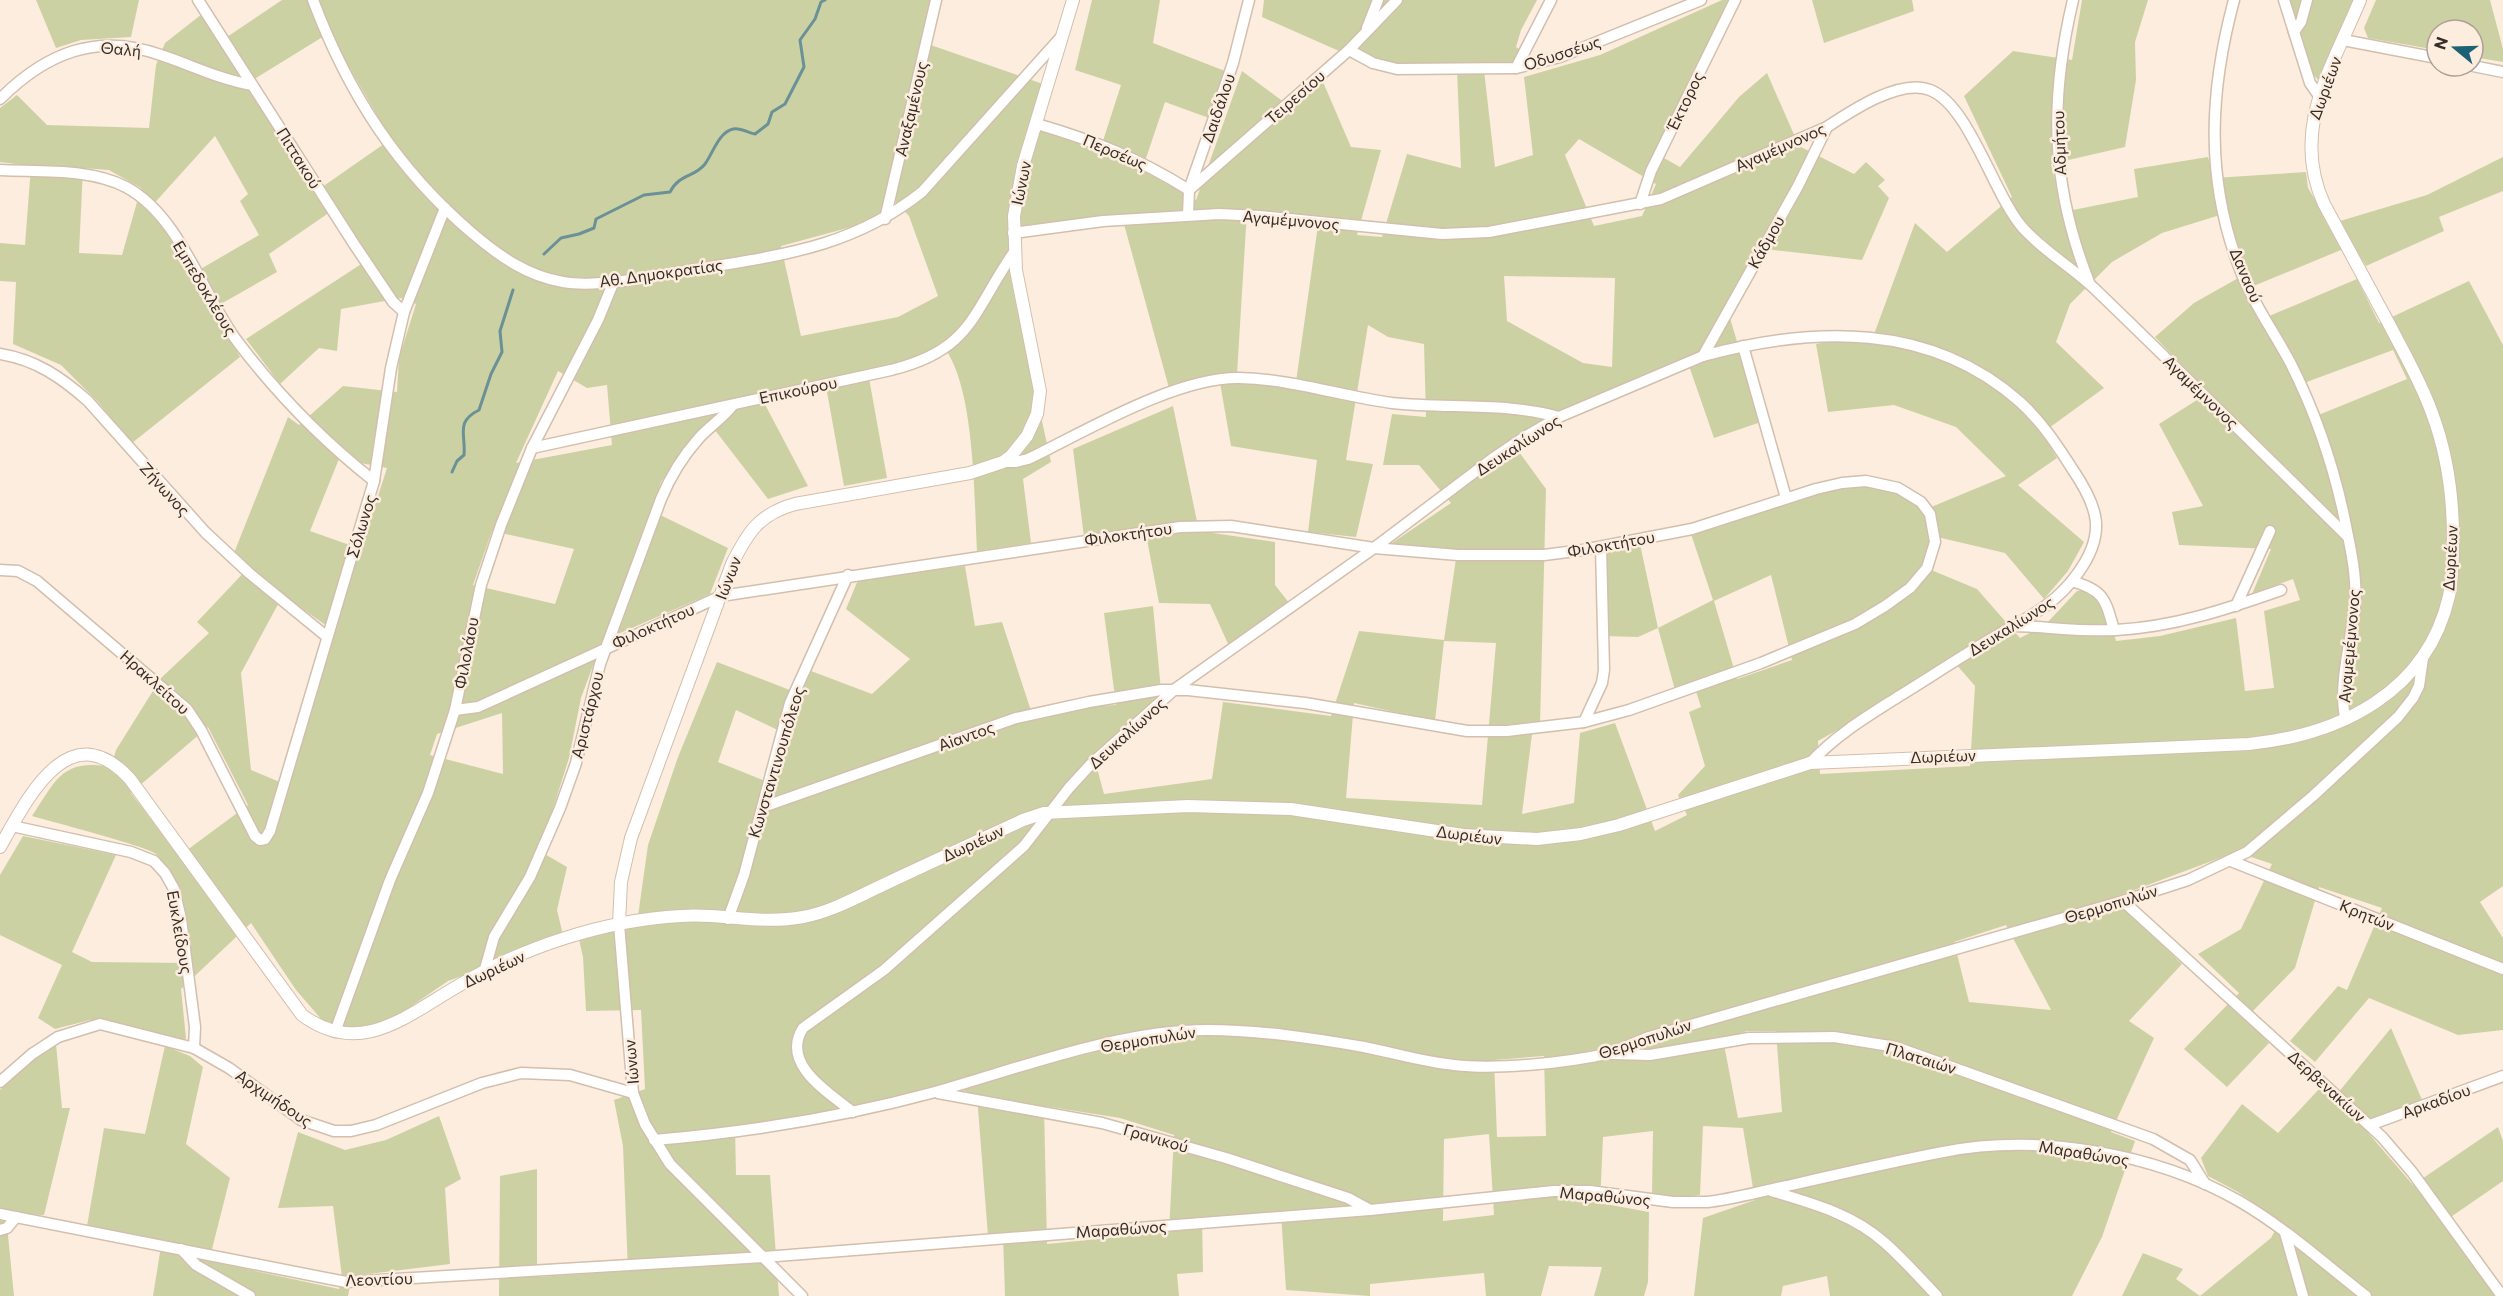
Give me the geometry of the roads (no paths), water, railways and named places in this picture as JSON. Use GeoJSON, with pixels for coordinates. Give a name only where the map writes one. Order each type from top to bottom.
{"type":"FeatureCollection","features":[{"type":"Feature","properties":{"kind":"street","name":"Πιττακού"},"geometry":{"type":"LineString","coordinates":[[198,0],[354,244],[393,302],[404,312]]}},
{"type":"Feature","properties":{"kind":"street","name":"Αθ. Δημοκρατίας"},"geometry":{"type":"LineString","coordinates":[[313,0],[340,64],[377,128],[402,164],[445,208],[489,247],[528,273],[565,283],[614,281],[798,252],[843,238],[885,219],[911,201],[934,180],[1063,34]]}},
{"type":"Feature","properties":{"kind":"street","name":"Αναξαμένους"},"geometry":{"type":"LineString","coordinates":[[885,219],[936,0]]}},
{"type":"Feature","properties":{"kind":"street","name":"Ιώνων"},"geometry":{"type":"LineString","coordinates":[[802,1296],[676,1170],[654,1140],[640,1113],[633,1093],[619,924],[621,882],[629,845],[732,564],[746,538],[762,519],[795,504],[970,473],[1003,462],[1027,436],[1037,414],[1040,391],[1014,252],[1013,233],[1019,183],[1073,0]]}},
{"type":"Feature","properties":{"kind":"street","name":"Δαιδάλου"},"geometry":{"type":"LineString","coordinates":[[1188,215],[1189,190],[1233,63],[1249,0]]}},
{"type":"Feature","properties":{"kind":"street"},"geometry":{"type":"LineString","coordinates":[[1365,34],[1378,0]]}},
{"type":"Feature","properties":{"kind":"street","name":"Τειρεσίου"},"geometry":{"type":"LineString","coordinates":[[1189,190],[1348,50],[1397,0]]}},
{"type":"Feature","properties":{"kind":"street"},"geometry":{"type":"LineString","coordinates":[[1516,68],[1551,0]]}},
{"type":"Feature","properties":{"kind":"street","name":"Οδυσσέως"},"geometry":{"type":"LineString","coordinates":[[1348,50],[1373,63],[1397,69],[1516,68],[1560,57],[1701,0]]}},
{"type":"Feature","properties":{"kind":"street","name":"Έκτορος"},"geometry":{"type":"LineString","coordinates":[[1640,204],[1651,171],[1736,0]]}},
{"type":"Feature","properties":{"kind":"street","name":"Δαναού"},"geometry":{"type":"LineString","coordinates":[[2234,0],[2219,66],[2214,103],[2214,144],[2222,202],[2232,245],[2244,281],[2292,367],[2319,430],[2339,492],[2348,537]]}},
{"type":"Feature","properties":{"kind":"street"},"geometry":{"type":"LineString","coordinates":[[2284,0],[2310,83],[2319,96]]}},
{"type":"Feature","properties":{"kind":"street"},"geometry":{"type":"LineString","coordinates":[[2294,32],[2301,22],[2307,0]]}},
{"type":"Feature","properties":{"kind":"street","name":"Δωριέων"},"geometry":{"type":"LineString","coordinates":[[0,847],[39,783],[60,762],[85,756],[103,758],[117,766],[130,779],[293,1005],[312,1022],[335,1032],[358,1035],[381,1029],[485,969],[554,943],[619,924],[681,916],[772,921],[820,913],[1030,817],[1052,812],[1188,806],[1281,808],[1320,812],[1463,836],[1537,840],[1581,834],[1619,825],[1810,763],[2249,744],[2301,736],[2346,720],[2381,698],[2408,675],[2423,658],[2442,618],[2451,582],[2453,527],[2447,464],[2438,430],[2420,384],[2317,187],[2310,160],[2310,141],[2319,96],[2360,0]]}},
{"type":"Feature","properties":{"kind":"street","name":"Αδμήτου"},"geometry":{"type":"LineString","coordinates":[[2072,2],[2058,91],[2057,154],[2071,233],[2089,283]]}},
{"type":"Feature","properties":{"kind":"street"},"geometry":{"type":"LineString","coordinates":[[2343,40],[2425,56]]}},
{"type":"Feature","properties":{"kind":"street","name":"Θαλή"},"geometry":{"type":"LineString","coordinates":[[0,99],[28,75],[60,55],[81,48],[104,46],[139,48],[158,53],[252,85]]}},
{"type":"Feature","properties":{"kind":"street"},"geometry":{"type":"LineString","coordinates":[[2485,68],[2503,72]]}},
{"type":"Feature","properties":{"kind":"street","name":"Αγαμέμνονος"},"geometry":{"type":"LineString","coordinates":[[1013,233],[1103,221],[1188,215],[1260,216],[1457,234],[1502,230],[1640,204],[1677,194],[1827,127],[1851,111],[1901,89],[1918,87],[1938,94],[1957,113],[2002,198],[2021,226],[2089,283],[2348,537]]}},
{"type":"Feature","properties":{"kind":"street","name":"Περσέως"},"geometry":{"type":"LineString","coordinates":[[1037,124],[1090,140],[1128,155],[1189,190]]}},
{"type":"Feature","properties":{"kind":"street","name":"Κάδμου"},"geometry":{"type":"LineString","coordinates":[[1703,356],[1798,186],[1827,127]]}},
{"type":"Feature","properties":{"kind":"street","name":"Εμπεδοκλέους"},"geometry":{"type":"LineString","coordinates":[[0,170],[103,179],[143,197],[166,224],[235,339],[280,395],[374,481]]}},
{"type":"Feature","properties":{"kind":"street","name":"Σόλωνος"},"geometry":{"type":"LineString","coordinates":[[262,840],[270,831],[326,636],[374,481],[391,368],[404,312],[445,208]]}},
{"type":"Feature","properties":{"kind":"street","name":"Επικούρου"},"geometry":{"type":"LineString","coordinates":[[532,448],[912,365],[934,356],[966,329],[1014,252]]}},
{"type":"Feature","properties":{"kind":"street","name":"Φιλολάου"},"geometry":{"type":"LineString","coordinates":[[335,1032],[390,880],[428,794],[455,710],[481,585],[497,536],[532,448],[598,320],[614,281]]}},
{"type":"Feature","properties":{"kind":"street","name":"Δευκαλίωνος"},"geometry":{"type":"LineString","coordinates":[[853,1112],[820,1086],[804,1069],[797,1045],[802,1028],[884,970],[1023,846],[1091,764],[1175,689],[1374,548],[1508,447],[1559,417],[1703,356],[1743,346],[1820,335],[1890,340],[1953,359],[1980,374],[2008,392],[2048,431],[2092,501],[2096,515],[2094,539],[2087,559],[2072,581],[2051,604],[2012,626],[1841,734],[1810,763]]}},
{"type":"Feature","properties":{"kind":"street"},"geometry":{"type":"LineString","coordinates":[[1743,346],[1786,498]]}},
{"type":"Feature","properties":{"kind":"street","name":"Ζήνωνος"},"geometry":{"type":"LineString","coordinates":[[0,354],[36,364],[67,382],[88,401],[205,532],[249,573],[326,636]]}},
{"type":"Feature","properties":{"kind":"street"},"geometry":{"type":"LineString","coordinates":[[1003,462],[1028,459],[1176,390],[1196,384],[1230,379],[1284,383],[1392,403],[1532,411],[1559,417]]}},
{"type":"Feature","properties":{"kind":"street","name":"Αριστάρχου"},"geometry":{"type":"LineString","coordinates":[[485,969],[494,937],[530,877],[560,808],[576,763],[605,648],[666,487],[699,439],[733,405]]}},
{"type":"Feature","properties":{"kind":"street","name":"Φιλοκτήτου"},"geometry":{"type":"LineString","coordinates":[[455,710],[477,707],[721,596],[848,575],[1193,526],[1231,526],[1374,548],[1485,556],[1544,555],[1600,547],[1692,529],[1816,489],[1853,481],[1898,488],[1914,496],[1930,514],[1935,542],[1930,561],[1919,578],[1897,598],[1835,633],[1761,663],[1629,710],[1584,722],[1507,731],[1467,731],[1438,728],[1340,708],[1175,689]]}},
{"type":"Feature","properties":{"kind":"street"},"geometry":{"type":"LineString","coordinates":[[2236,606],[2270,531]]}},
{"type":"Feature","properties":{"kind":"street","name":"Αγαμεμέμνονος"},"geometry":{"type":"LineString","coordinates":[[2346,720],[2343,696],[2356,587],[2348,537]]}},
{"type":"Feature","properties":{"kind":"street"},"geometry":{"type":"LineString","coordinates":[[1584,722],[1602,684],[1604,670],[1600,547]]}},
{"type":"Feature","properties":{"kind":"street","name":"Ηρακλείτου"},"geometry":{"type":"LineString","coordinates":[[0,570],[18,571],[37,581],[187,709],[201,730],[255,836],[262,840]]}},
{"type":"Feature","properties":{"kind":"street","name":"Κωνσταντινουπόλεος"},"geometry":{"type":"LineString","coordinates":[[728,919],[763,807],[790,704],[848,575]]}},
{"type":"Feature","properties":{"kind":"street"},"geometry":{"type":"LineString","coordinates":[[2072,581],[2098,591],[2104,598],[2114,630]]}},
{"type":"Feature","properties":{"kind":"street"},"geometry":{"type":"LineString","coordinates":[[2012,626],[2114,630],[2180,622],[2281,590]]}},
{"type":"Feature","properties":{"kind":"street","name":"Θερμοπυλών"},"geometry":{"type":"LineString","coordinates":[[654,1140],[728,1134],[853,1112],[934,1092],[1045,1059],[1144,1036],[1204,1030],[1280,1035],[1365,1047],[1457,1065],[1483,1066],[1564,1061],[1608,1053],[1648,1037],[2123,901],[2188,880],[2231,861],[2247,852],[2313,796],[2398,717],[2420,686],[2423,658]]}},
{"type":"Feature","properties":{"kind":"street","name":"Aiαντος"},"geometry":{"type":"LineString","coordinates":[[763,807],[1016,718],[1089,702],[1175,689]]}},
{"type":"Feature","properties":{"kind":"street","name":"Ευκλείδους"},"geometry":{"type":"LineString","coordinates":[[12,826],[140,855],[154,861],[165,873],[174,889],[181,919],[195,1027],[194,1048]]}},
{"type":"Feature","properties":{"kind":"street","name":"Κρητών"},"geometry":{"type":"LineString","coordinates":[[2231,861],[2503,969]]}},
{"type":"Feature","properties":{"kind":"street","name":"Δερβενακίων"},"geometry":{"type":"LineString","coordinates":[[2123,901],[2370,1125],[2412,1173],[2502,1295]]}},
{"type":"Feature","properties":{"kind":"street","name":"Αρχιμήδους"},"geometry":{"type":"LineString","coordinates":[[0,1082],[32,1054],[58,1037],[100,1024],[194,1048],[229,1068],[301,1120],[334,1131],[351,1131],[376,1125],[482,1083],[521,1073],[561,1074],[633,1093]]}},
{"type":"Feature","properties":{"kind":"street","name":"Πλαταιών"},"geometry":{"type":"LineString","coordinates":[[1608,1053],[1650,1055],[1749,1038],[1834,1037],[1896,1047],[2153,1139],[2190,1160],[2205,1184]]}},
{"type":"Feature","properties":{"kind":"street","name":"Αρκαδίου"},"geometry":{"type":"LineString","coordinates":[[2370,1125],[2503,1076]]}},
{"type":"Feature","properties":{"kind":"street","name":"Γρανικού"},"geometry":{"type":"LineString","coordinates":[[934,1092],[1102,1123],[1155,1137],[1348,1198],[1370,1210]]}},
{"type":"Feature","properties":{"kind":"street","name":"Μαραθώνος"},"geometry":{"type":"LineString","coordinates":[[764,1257],[1370,1210],[1568,1190],[1689,1203],[1719,1200],[1944,1151],[2014,1144],[2054,1146],[2121,1158],[2173,1172],[2205,1184],[2249,1207],[2366,1296]]}},
{"type":"Feature","properties":{"kind":"street"},"geometry":{"type":"LineString","coordinates":[[1768,1190],[1824,1207],[1861,1225],[1884,1242],[1937,1296]]}},
{"type":"Feature","properties":{"kind":"street","name":"Λεοντίου"},"geometry":{"type":"LineString","coordinates":[[0,1214],[346,1282],[764,1257]]}},
{"type":"Feature","properties":{"kind":"street"},"geometry":{"type":"LineString","coordinates":[[0,1230],[7,1228],[16,1218]]}},
{"type":"Feature","properties":{"kind":"street"},"geometry":{"type":"LineString","coordinates":[[2284,1233],[2304,1296]]}},
{"type":"Feature","properties":{"kind":"street"},"geometry":{"type":"LineString","coordinates":[[181,1249],[196,1265],[250,1296]]}},
{"type":"Feature","properties":{"kind":"waterway"},"geometry":{"type":"LineString","coordinates":[[544,254],[561,238],[594,228],[596,219],[644,195],[670,192],[678,182],[705,164],[720,138],[728,131],[738,129],[755,134],[768,124],[772,112],[785,104],[804,67],[800,40],[815,19],[821,2],[825,0]]}},
{"type":"Feature","properties":{"kind":"waterway"},"geometry":{"type":"LineString","coordinates":[[452,472],[457,461],[464,455],[464,424],[479,410],[491,374],[502,352],[500,331],[513,290]]}}]}
